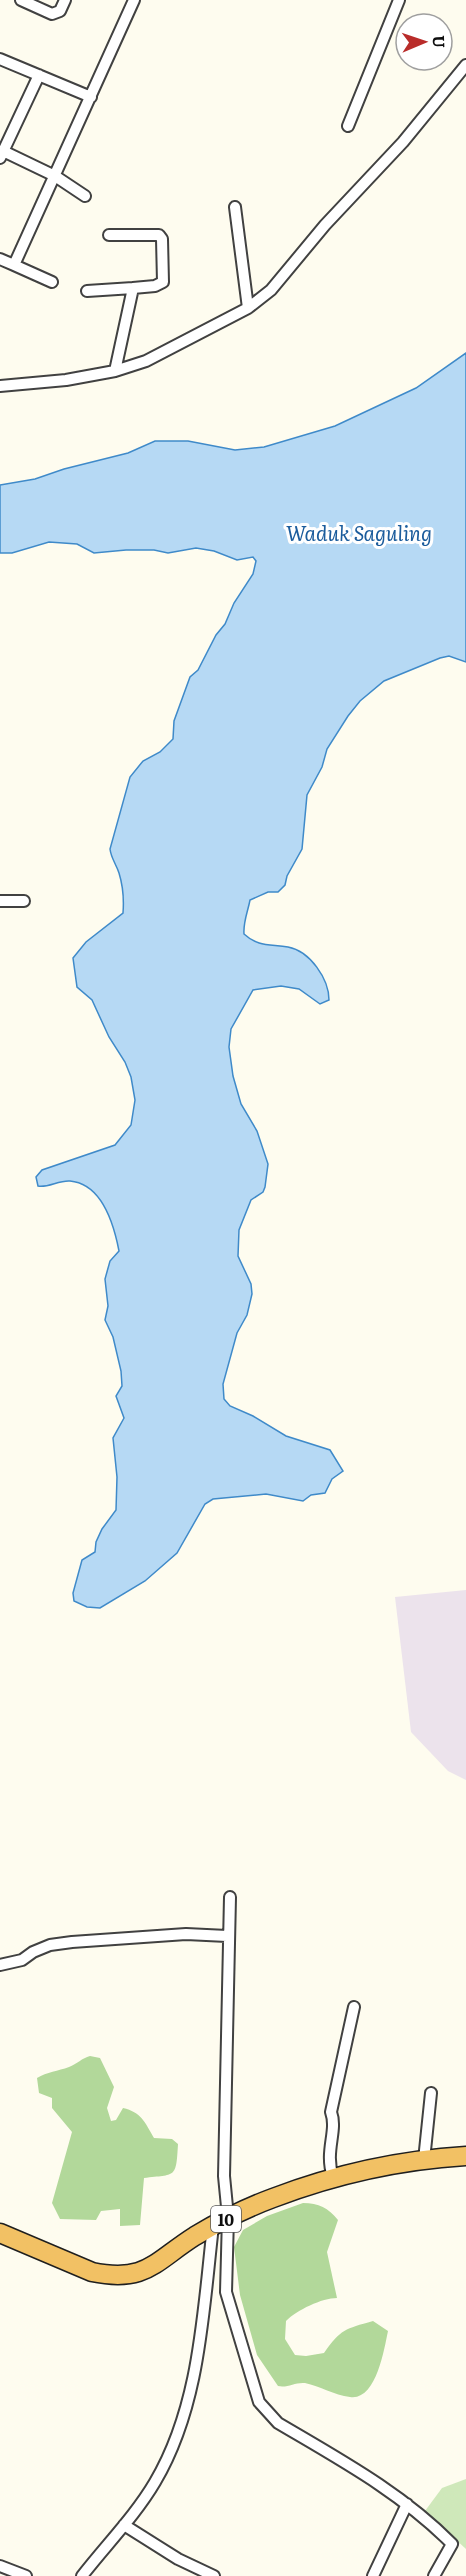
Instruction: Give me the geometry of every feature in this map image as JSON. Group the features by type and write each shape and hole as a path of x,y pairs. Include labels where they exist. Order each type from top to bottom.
{"highway":[{"name":"10","path":"0,2233 92,2272 118,2275 147,2270 221,2222 273,2198 333,2177 424,2160 466,2156"}],"street":[{"path":"21,0 55,14 62,9 65,0"},
{"path":"14,265 134,0"},
{"path":"348,126 399,0"},
{"path":"0,59 91,97"},
{"path":"0,386 66,380 115,371 146,361 248,308 271,290 325,225 403,142 466,65"},
{"path":"39,75 2,155 56,176 85,196"},
{"path":"235,207 248,308"},
{"path":"87,291 155,286 163,282 161,237 109,235"},
{"path":"0,259 52,282"},
{"path":"115,371 134,288"},
{"path":"0,900 24,901"},
{"path":"82,2576 154,2484 166,2461 190,2393 221,2222 224,2176 227,1936 230,1897"},
{"path":"0,1965 22,1960 33,1952 50,1945 72,1942 186,1934 227,1936"},
{"path":"333,2177 329,2164 333,2129 331,2112 354,2007"},
{"path":"424,2160 432,2092"},
{"path":"221,2222 226,2292 263,2408 278,2423 407,2504 433,2524 452,2544 434,2576"},
{"path":"373,2576 407,2504"},
{"path":"124,2525 178,2559 214,2576"},
{"path":"0,2566 26,2576"}],"shaded area":[{"path":"466,1590 466,1780 448,1771 411,1732 395,1597"}],"green space":[{"path":"90,2056 100,2058 114,2087 107,2108 111,2121 116,2120 123,2108 129,2110 142,2118 154,2138 172,2139 178,2144 175,2169 172,2173 144,2178 140,2225 120,2226 120,2209 101,2211 96,2220 60,2219 52,2203 72,2132 52,2108 52,2098 39,2093 37,2078 69,2067"},
{"path":"303,2203 323,2207 338,2220 327,2252 337,2298 317,2302 291,2317 286,2321 285,2339 295,2355 306,2356 324,2353 340,2334 356,2326 373,2321 388,2331 377,2373 366,2391 359,2396 344,2396 305,2383 278,2386 257,2355 240,2295 234,2247 243,2230 267,2216"},
{"path":"466,2479 466,2549 425,2511 442,2488"}],"water":[{"name":"Waduk Saguling","path":"466,353 466,662 449,656 440,658 384,681 360,701 327,749 322,767 307,795 302,849 287,876 285,885 278,892 268,892 250,900 244,934 254,941 288,947 304,954 322,975 329,1000 320,1004 299,989 281,986 253,990 231,1029 229,1047 233,1076 241,1104 257,1131 268,1164 263,1192 251,1200 239,1230 238,1256 251,1284 252,1294 247,1315 237,1333 223,1384 224,1399 230,1406 253,1416 286,1436 330,1450 343,1471 332,1479 325,1493 311,1495 303,1501 266,1494 213,1499 205,1504 177,1553 145,1581 100,1608 87,1607 74,1601 73,1593 82,1560 95,1552 96,1542 102,1529 116,1510 117,1477 113,1438 124,1418 116,1396 122,1386 121,1371 113,1337 105,1320 108,1306 105,1279 110,1261 119,1251 105,1207 91,1190 70,1181 38,1186 36,1177 42,1170 115,1145 131,1125 135,1100 131,1077 92,1000 77,987 73,958 86,942 123,913 119,873 110,849 130,777 143,761 160,752 173,739 174,721 190,677 198,670 216,635 225,624 234,603 253,574 256,561 253,557 237,560 214,551 196,548 168,553 154,550 126,550 94,553 77,544 49,542 12,553 0,553 0,485 35,479 64,469 128,453 155,441 188,441 235,450 264,447 335,426 416,388"}]}
